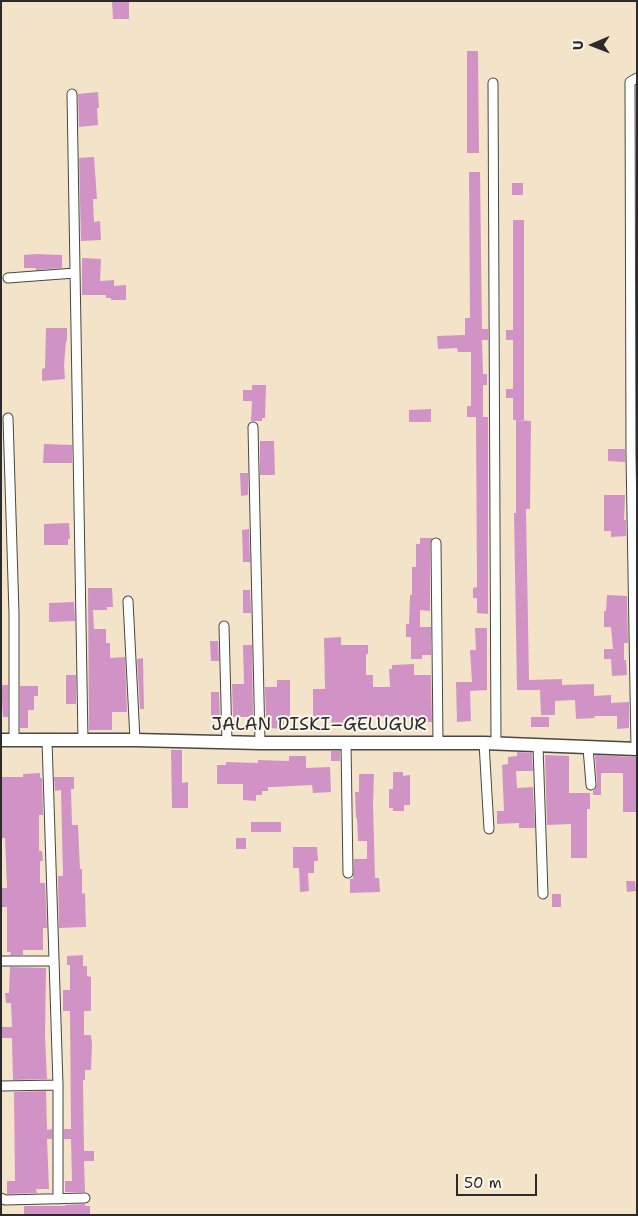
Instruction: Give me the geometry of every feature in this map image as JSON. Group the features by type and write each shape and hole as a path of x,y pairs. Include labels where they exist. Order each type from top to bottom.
{"main road":[{"name":"JALAN DISKI–GELUGUR","path":"8,740 135,740 260,744 438,743 637,749"}],"street":[{"path":"637,78 630,82 637,749"},
{"path":"489,829 493,83"},
{"path":"72,94 83,740"},
{"path":"8,278 75,273"},
{"path":"8,418 14,614 8,740"},
{"path":"253,426 260,744"},
{"path":"436,543 438,743"},
{"path":"128,601 135,740"},
{"path":"224,626 227,742"},
{"path":"47,740 58,1085 58,1198"},
{"path":"346,743 348,873"},
{"path":"538,746 543,894"},
{"path":"588,748 590,785"},
{"path":"1,961 54,961"},
{"path":"1,1086 58,1085"},
{"path":"1,1198 5,1200 85,1198"}],"building":[{"path":"112,1 129,1 129,19 113,19"},
{"path":"467,51 478,51 479,153 467,153"},
{"path":"98,92 98,125 79,127 78,94"},
{"path":"94,157 97,199 93,199 94,222 100,221 101,240 81,241 79,158"},
{"path":"469,172 480,172 482,329 488,329 488,340 482,340 483,374 487,374 487,385 483,385 483,417 467,417 467,406 471,406 471,352 458,352 457,348 438,349 437,336 465,335 465,318 470,318"},
{"path":"512,183 523,183 523,195 512,195"},
{"path":"513,220 524,220 524,420 513,420 513,398 506,398 506,389 513,389 513,340 506,340 506,330 513,330"},
{"path":"24,255 62,255 62,268 36,270 36,268 24,268"},
{"path":"82,258 101,259 100,281 114,280 114,286 126,285 126,300 111,300 111,298 106,298 106,295 82,295"},
{"path":"46,328 67,328 64,365 65,379 42,381 42,369 45,368"},
{"path":"252,385 266,385 265,418 262,418 262,421 251,421 252,401 243,401 243,390 252,390"},
{"path":"431,409 431,422 409,422 409,410"},
{"path":"476,417 488,417 488,614 477,613 477,598 473,598 473,588 477,587"},
{"path":"516,420 531,421 530,509 526,509 529,680 562,679 562,685 594,684 594,696 611,695 611,703 629,702 629,728 617,729 617,716 594,716 595,718 576,719 575,700 555,701 555,715 541,715 540,690 517,690 514,513 516,513"},
{"path":"260,441 274,441 275,475 260,475"},
{"path":"44,444 72,445 72,463 43,463"},
{"path":"608,449 625,449 625,462 608,461"},
{"path":"240,473 248,473 248,495 241,496"},
{"path":"604,495 625,495 624,520 626,520 626,536 611,537 611,531 604,531"},
{"path":"69,523 70,539 68,539 68,545 44,545 44,524"},
{"path":"249,529 250,562 243,562 242,530"},
{"path":"420,538 433,538 430,543 430,611 420,610 420,627 431,627 431,655 422,655 422,659 411,659 411,637 406,637 406,624 409,624 412,567 416,567 416,544 420,544"},
{"path":"88,588 112,588 113,607 107,607 107,610 93,610 94,629 106,629 106,643 110,643 110,658 125,657 127,712 112,712 112,730 89,730"},
{"path":"243,590 250,590 251,613 243,613"},
{"path":"607,595 627,596 628,643 624,643 624,660 626,660 627,675 612,676 611,659 604,659 604,649 613,649 611,627 604,627"},
{"path":"74,602 75,621 49,622 49,603"},
{"path":"475,628 487,628 487,690 470,691 471,721 457,722 456,682 472,682 470,650 476,650"},
{"path":"341,637 341,645 368,645 366,675 373,675 373,687 390,687 389,669 392,669 392,665 414,664 414,675 431,675 432,722 423,722 423,717 359,716 359,720 347,720 347,726 332,726 331,717 313,716 313,689 325,689 324,638"},
{"path":"210,641 218,641 219,661 211,661"},
{"path":"243,645 252,645 253,717 233,717 232,684 244,684"},
{"path":"143,658 144,709 140,709 137,659"},
{"path":"66,675 76,675 76,704 66,704"},
{"path":"277,680 290,680 290,720 284,720 283,729 269,728 269,717 266,717 265,687 277,687"},
{"path":"1,685 8,685 8,717 3,717"},
{"path":"20,686 38,686 38,696 34,696 34,710 28,710 28,728 20,728"},
{"path":"211,692 219,692 220,720 216,720 216,716 211,716"},
{"path":"531,717 549,717 549,727 531,727"},
{"path":"171,750 182,750 182,783 188,782 188,808 172,808"},
{"path":"331,751 340,751 340,761 331,761"},
{"path":"517,752 532,753 533,771 516,771 517,788 533,787 535,828 519,828 519,823 497,824 497,811 504,811 502,765 508,764 508,757 517,756"},
{"path":"545,755 569,756 569,793 590,793 590,809 587,809 587,858 571,858 571,824 547,825"},
{"path":"595,755 637,757 637,812 623,812 623,773 601,773 601,795 593,795 597,784"},
{"path":"289,756 306,756 306,768 330,767 331,792 313,793 312,785 268,787 268,791 262,791 262,795 256,795 256,801 243,800 243,784 217,784 217,765 226,765 226,762 258,763 258,760 289,761"},
{"path":"393,772 403,772 403,776 410,775 410,805 404,805 404,811 393,811 393,808 389,808 389,789 393,789"},
{"path":"40,773 40,778 42,778 43,815 39,815 39,851 42,851 43,861 40,861 40,883 45,883 47,928 43,928 43,950 23,950 23,955 10,955 11,952 7,952 7,907 1,907 1,888 7,888 5,838 1,838 1,777 23,777 23,774"},
{"path":"359,774 374,774 375,878 379,878 380,892 350,893 350,879 353,879 354,859 367,859 367,841 358,841 355,792 359,792"},
{"path":"54,777 74,777 74,789 71,789 72,825 78,825 82,894 85,893 86,927 59,928 58,876 63,876 61,790 55,791"},
{"path":"251,822 281,822 281,832 251,832"},
{"path":"236,838 246,838 246,849 236,849"},
{"path":"293,847 317,847 318,861 314,861 314,873 308,873 309,891 300,892 299,868 293,868"},
{"path":"626,881 635,881 636,891 627,892"},
{"path":"552,894 561,894 561,907 552,907"},
{"path":"83,955 83,966 87,966 87,976 91,977 91,1011 84,1011 84,1035 91,1035 92,1044 91,1070 85,1070 85,1080 83,1080 84,1151 94,1151 94,1161 84,1161 85,1192 65,1192 65,1181 72,1181 71,1139 64,1139 64,1129 71,1129 70,1011 63,1011 63,990 70,990 70,965 67,965 67,956"},
{"path":"10,967 46,968 45,1036 47,1079 13,1080 12,1038 1,1038 1,1027 12,1027 11,1003 6,1003 5,993 9,993"},
{"path":"46,1091 47,1130 52,1129 52,1139 47,1139 49,1189 36,1189 37,1193 7,1194 7,1181 15,1181 14,1092"},
{"path":"85,1204 85,1206 90,1206 90,1215 24,1215 24,1206"}]}
